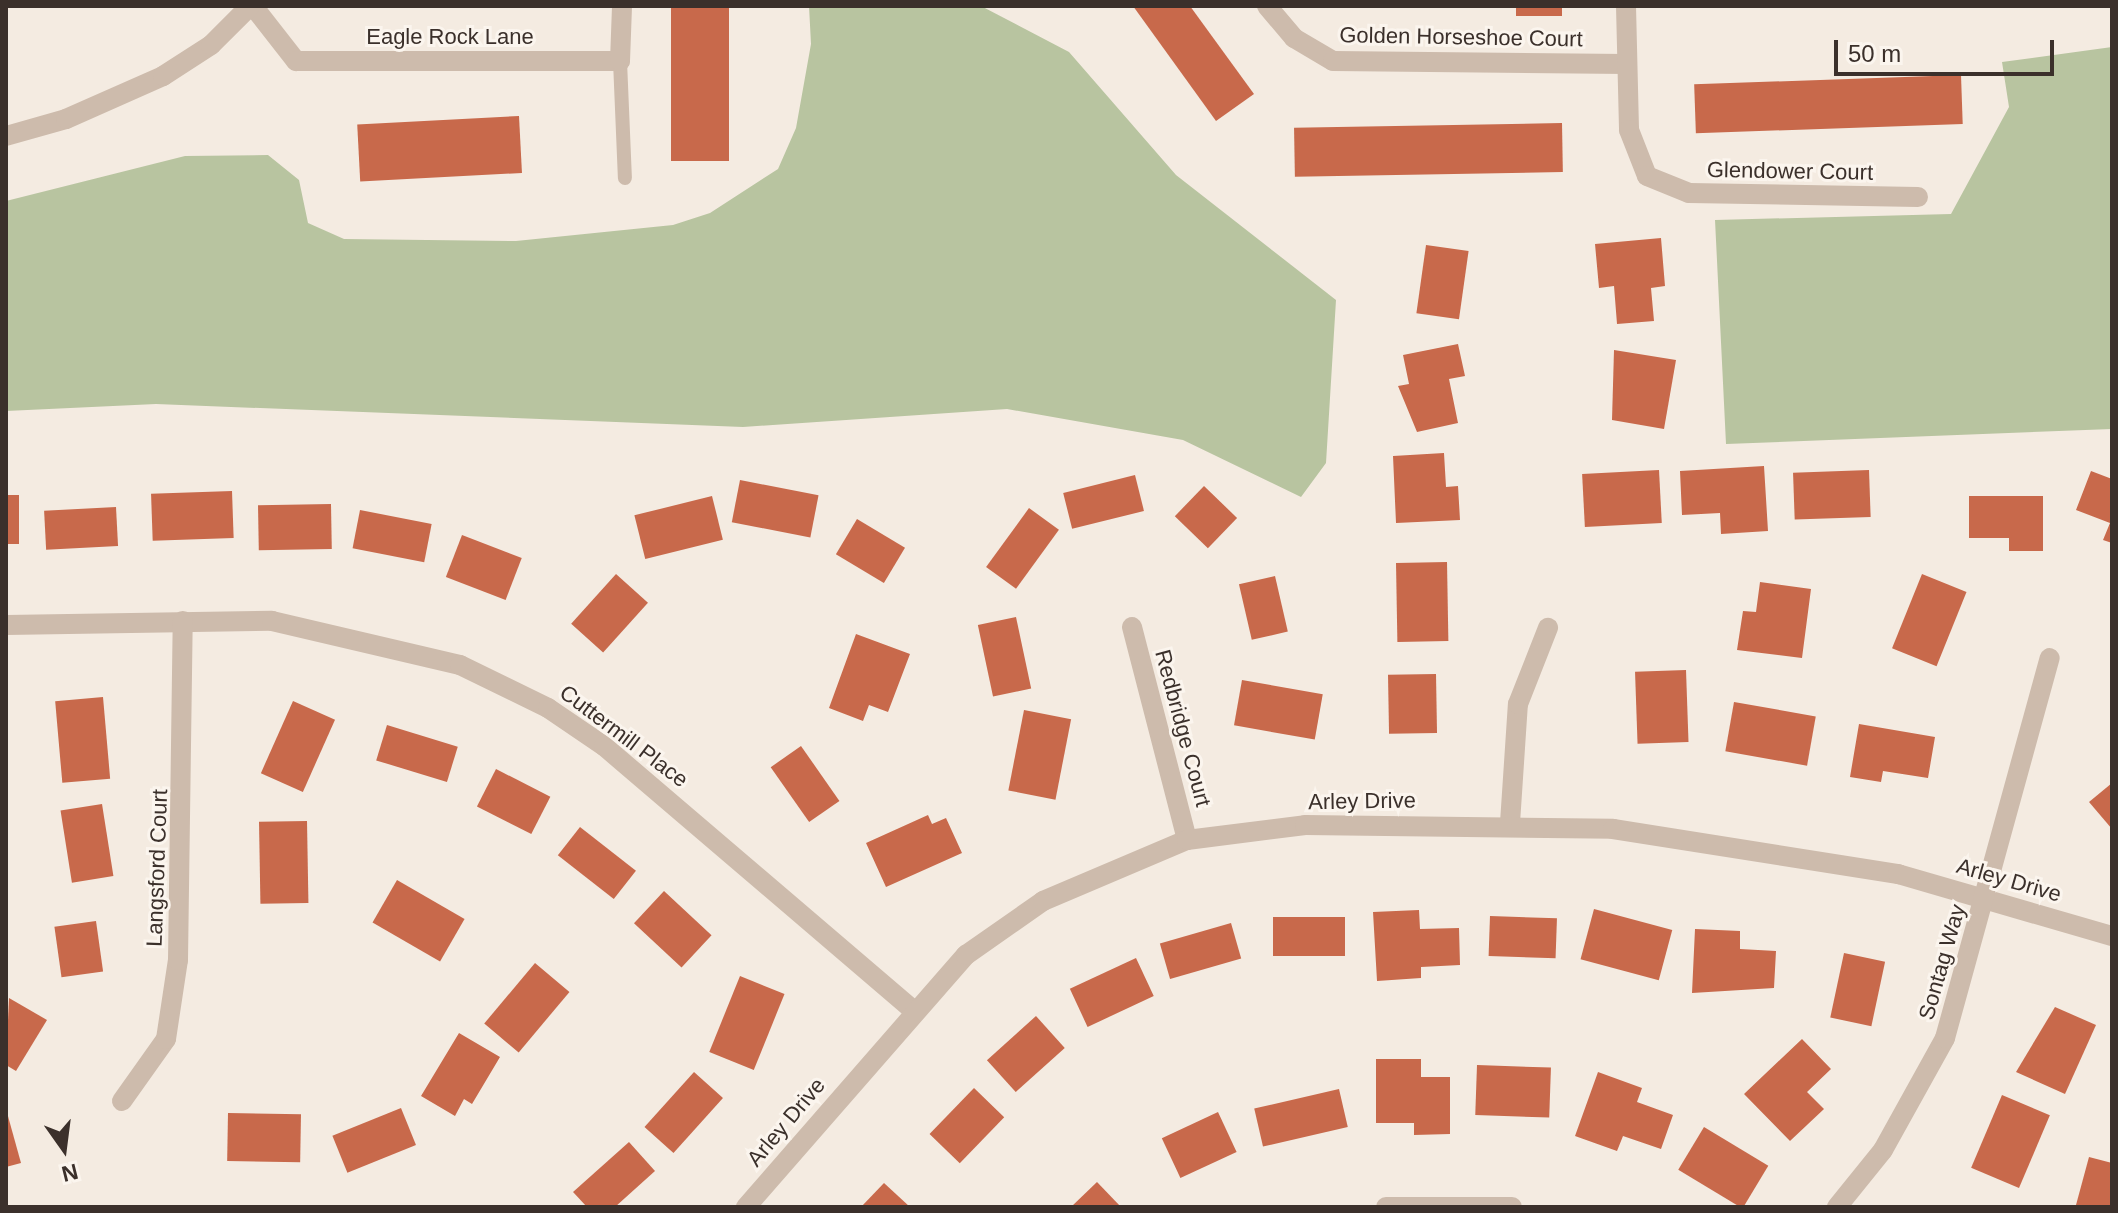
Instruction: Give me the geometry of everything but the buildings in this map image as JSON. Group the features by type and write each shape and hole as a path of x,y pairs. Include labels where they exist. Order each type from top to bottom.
{"street":[{"name":"Eagle Rock Lane","path":"251,6 296,61 620,61"},
{"path":"6,136 66,119 163,76 211,45 251,6"},
{"path":"620,61 622,6"},
{"name":"Golden Horseshoe Court","path":"1267,6 1294,38 1333,61 1626,64"},
{"name":"Glendower Court","path":"1626,6 1629,130 1647,176 1689,193 1918,197"},
{"name":"Cuttermill Place","path":"6,625 183,621 339,631 503,683 604,746 912,1009"},
{"name":"Langsford Court","path":"122,1101 166,1039 178,960 183,621"},
{"name":"Redbridge Court","path":"1132,627 1187,840"},
{"path":"1510,823 1518,704 1548,628"},
{"name":"Sontag Way","path":"1837,1207 1930,1072 1985,897 2050,658"},
{"name":"Arley Drive","path":"746,1207 912,1009 966,955 1043,901 1187,840 1305,825 1510,823 1760,847 1985,897 2112,936"},
{"path":"1386,1207 1512,1207"}],"lane":[{"path":"620,61 625,178"}],"green space":[{"path":"809,6 981,6 1069,52 1176,175 1336,300 1326,463 1301,497 1183,440 1007,409 743,427 156,404 6,411 6,201 185,156 268,155 299,180 308,223 344,239 516,241 673,225 710,213 778,169 796,128 811,44"},
{"path":"2112,47 2112,429 1726,444 1715,220 1951,214 2009,107 2002,62"}]}
